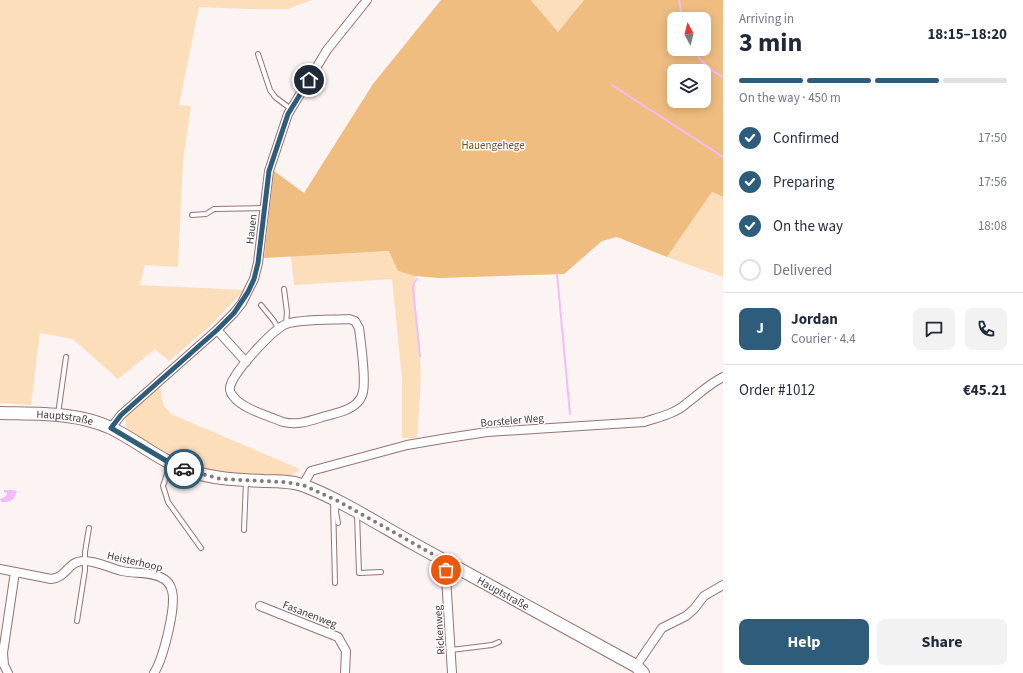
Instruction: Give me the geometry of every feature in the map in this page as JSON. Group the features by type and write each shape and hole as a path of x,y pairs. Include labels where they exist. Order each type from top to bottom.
{"main road":[{"name":"Hauptstraße","path":"0,413 58,415 97,422 111,428 170,463 189,471 221,479 284,482 303,485 357,512 640,670"}],"street":[{"name":"Hauen","path":"111,428 121,415 217,330 242,303 254,279 258,263 269,171 288,114 327,50 367,0"},
{"path":"349,319 356,321 359,328 363,392 361,398 356,404 347,409 291,424 242,404 232,396 230,385 246,362 278,328 286,324 293,322 349,319"},
{"path":"217,330 246,362"},
{"name":"Borsteler Weg","path":"303,485 311,471 407,445 487,432 644,422 668,415 686,404 699,392 723,377"},
{"path":"0,569 51,579 62,575 71,564 85,561"},
{"name":"Heisterhoop","path":"85,561 107,565 121,571 137,574 146,573 162,577 172,588 173,598 166,646 156,672"},
{"name":"Rickenweg","path":"445,561 452,673"},
{"path":"8,673 4,665 3,653 15,572"},
{"path":"640,670 662,628 686,616 694,609 704,596 723,586"},
{"name":"Fasanenweg","path":"260,606 338,637 346,651 345,673"}],"lane":[{"path":"258,54 270,90 275,97 291,109"},
{"path":"192,215 206,214 214,209 265,208"},
{"path":"284,289 287,312 286,324"},
{"path":"261,305 278,328"},
{"path":"58,415 66,357"},
{"path":"170,463 163,486 168,502 201,548"},
{"path":"244,530 246,480"},
{"path":"335,500 338,523"},
{"path":"335,500 335,582"},
{"path":"357,512 359,573 381,572"},
{"path":"76,622 85,570 89,528"},
{"path":"451,650 492,645 499,642"}],"shaded area":[{"path":"0,0 312,0 288,9 199,7 179,105 191,106 183,161 178,267 145,265 140,285 244,290 210,326 169,361 155,349 118,379 73,339 40,333 31,405 0,403"},
{"path":"531,0 584,0 558,32"},
{"path":"712,192 723,197 723,277 667,257"},
{"path":"390,251 398,271 415,276 421,376 417,438 402,438 402,379 392,279 294,285 291,256"},
{"path":"160,386 163,405 171,414 300,469 291,476 218,472 178,459 127,430 125,417"},
{"path":"4,490 17,491 15,497 7,502 1,502 0,499 6,496 7,493 4,492"}],"green space":[{"name":"Hauengehege","path":"441,0 531,0 558,32 584,0 723,0 723,197 712,192 667,257 617,237 602,241 564,274 440,278 415,276 398,271 389,251 264,258 274,171 304,193 373,84"}],"waterway":[{"path":"679,0 681,12"},
{"path":"698,56 706,65 723,77"},
{"path":"612,85 723,157"},
{"path":"557,274 570,414"},
{"path":"417,279 413,288 420,356"}],"way so far":[{"path":"184,469 221,479 284,482 303,485 338,501 445,561 446,570"}],"route":[{"path":"184,469 170,463 111,428 121,415 217,330 242,303 254,279 258,263 269,171 288,114 309,80"}]}
